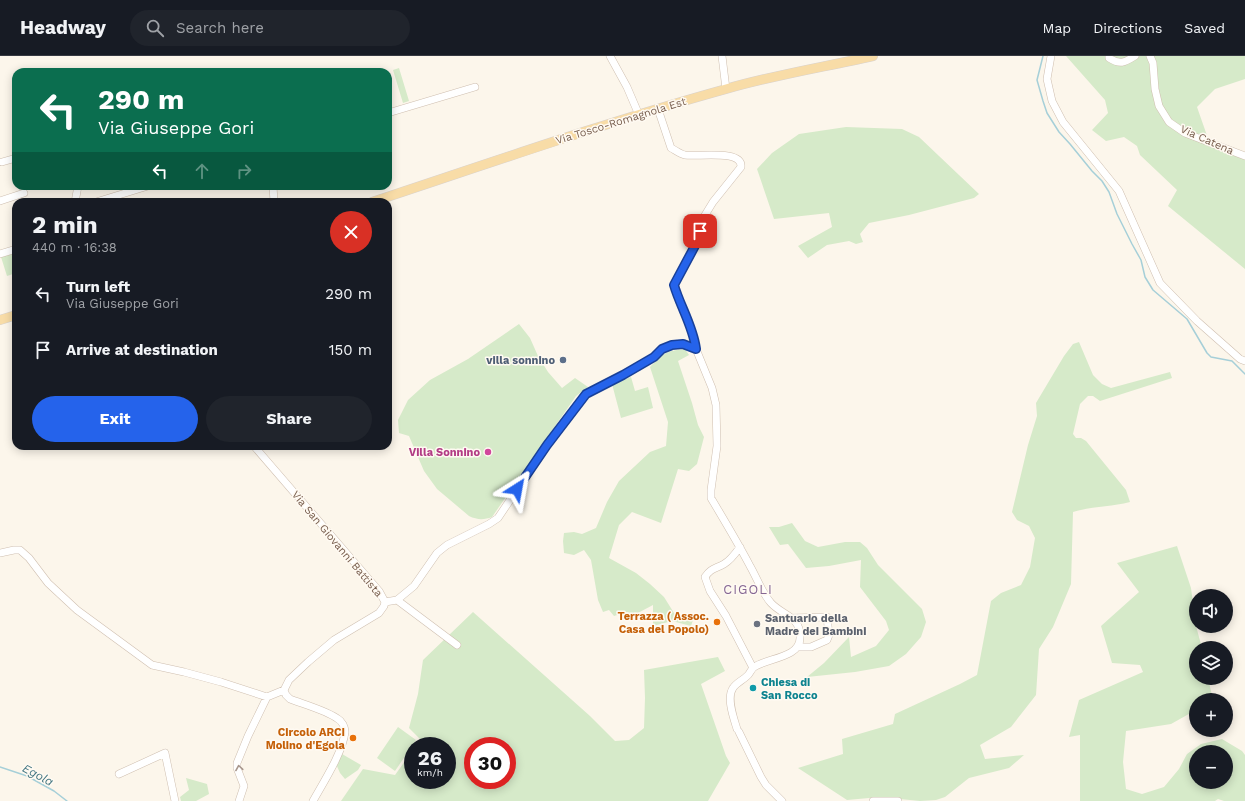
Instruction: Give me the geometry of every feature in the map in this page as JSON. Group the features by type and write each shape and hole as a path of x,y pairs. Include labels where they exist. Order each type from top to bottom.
{"main road":[{"name":"Via Tosco-Romagnola Est","path":"384,198 639,115 726,89 764,79 873,56"},
{"path":"0,320 12,316"}],"street":[{"path":"610,56 627,87 639,115"},
{"path":"722,56 726,89"},
{"path":"1051,56 1047,79 1052,101 1062,122 1119,191 1160,283 1197,321 1240,359 1245,361"},
{"path":"1109,56 1109,58 1116,63 1125,62 1135,56"},
{"name":"Via Catena","path":"1150,56 1153,63 1155,88 1159,106 1169,122 1185,133 1245,156"},
{"path":"392,112 475,87"},
{"path":"658,109 671,148 684,155 733,156 739,160 741,164 741,167 713,202 702,220 697,242 674,285 691,329 696,349 712,388 716,405 717,446 711,498 771,603 792,618 798,625 799,629 800,639 798,647 792,652 753,668 747,676 733,687 731,692 731,708 742,741 760,778 782,801"},
{"path":"2,162 12,159"},
{"path":"109,198 135,190"},
{"path":"0,201 24,193"},
{"path":"0,254 12,250"},
{"path":"385,602 397,600 414,586 437,553 447,545 498,518 547,445 586,394 654,357 662,349 672,345 683,344 696,349"},
{"name":"Via San Giovanni Battista","path":"257,450 379,591 385,602 379,613 334,640 308,662 289,680 284,690"},
{"path":"740,547 734,556 723,564 709,571 705,577 753,668"},
{"path":"0,553 14,550 20,550 25,553 48,583 77,610 152,665 221,682 267,698"},
{"path":"397,600 457,645"},
{"path":"792,618 827,617 827,640 807,648 798,647"},
{"path":"239,801 244,786 237,768 237,763 248,736 267,698 284,690 290,699 338,718 344,727 345,731 340,748 313,801"},
{"path":"119,774 165,753 175,801"},
{"path":"873,801 898,801"}],"green space":[{"path":"1066,56 1245,56 1245,79 1215,89 1197,107 1211,147 1245,158 1245,269 1168,206 1177,190 1140,155 1137,146 1124,137 1106,141 1092,130 1108,113 1105,100"},
{"path":"399,68 409,101 403,103 393,70"},
{"path":"846,127 902,129 919,137 979,194 974,198 909,215 869,223 860,234 863,242 856,244 849,241 827,245 808,258 798,246 832,227 829,213 774,219 757,169 772,153 799,134"},
{"path":"12,254 12,274 7,276 1,257"},
{"path":"519,324 530,338 538,356 548,372 562,388 575,378 588,387 576,396 492,517 478,519 469,516 437,489 424,471 409,436 399,433 398,420 408,400 430,380 468,359"},
{"path":"1079,342 1093,375 1102,384 1111,388 1170,372 1172,378 1100,401 1093,396 1088,396 1080,404 1073,434 1076,438 1081,438 1086,441 1126,490 1130,502 1073,512 1071,584 1053,627 1039,649 1036,695 1011,727 980,745 985,759 1024,755 1009,768 969,778 945,797 936,800 920,801 880,797 847,800 798,768 843,754 842,739 893,724 895,714 977,675 991,601 1001,593 1021,585 1030,567 1035,538 1029,526 1017,520 1012,512 1028,445 1037,416 1036,403 1064,356 1073,344"},
{"path":"685,349 689,355 678,361 698,425 704,437 697,464 689,471 678,469 661,523 632,512 619,525 609,558 636,573 650,584 664,597 674,613 683,618 693,620 691,626 672,621 653,626 653,605 636,614 627,612 614,616 609,610 603,612 598,600 591,560 584,550 574,555 564,553 563,541 564,533 574,532 582,534 596,528 607,502 619,481 650,452 666,446 668,422 650,367 665,354"},
{"path":"631,377 635,391 648,387 653,408 621,418 612,384"},
{"path":"792,523 805,541 818,547 845,542 860,542 867,548 878,565 922,609 926,622 921,637 906,654 889,666 855,672 807,677 824,663 849,637 851,657 876,646 889,630 886,621 860,587 861,560 829,566 806,568 788,544 780,545 769,527 779,527"},
{"path":"1177,546 1191,588 1189,589 1189,633 1198,633 1200,641 1189,641 1189,685 1210,685 1211,693 1189,693 1189,714 1171,724 1126,731 1123,762 1126,789 1142,794 1164,787 1179,769 1189,753 1189,789 1233,789 1233,746 1242,751 1245,755 1245,801 1224,801 1218,799 1215,801 1080,801 1080,735 1069,737 1079,700 1143,672 1140,665 1112,663 1101,626 1139,592 1117,563"},
{"path":"473,612 590,716 615,741 629,740 644,728 644,670 718,657 725,671 701,684 726,756 730,763 708,801 341,801 363,769 395,775 404,762 404,789 456,789 456,737 418,737 409,728 418,694 423,660"},
{"path":"398,727 412,737 404,737 404,758 395,771 377,758"},
{"path":"1222,739 1232,745 1200,745 1201,744"},
{"path":"342,754 361,765 358,770 345,779 340,773 336,764"},
{"path":"186,778 207,784 209,794 196,801 181,801 180,797 189,790"}],"waterway":[{"path":"1043,56 1037,80 1047,113 1059,132 1102,181 1109,192 1117,214 1141,260 1145,277 1153,290 1187,319 1207,353 1211,357 1232,361 1245,374"},
{"name":"Egola","path":"0,767 27,776 54,791 67,801"}],"place":[{"name":"villa sonnino","path":"563,360"},
{"name":"Villa Sonnino","path":"488,452"},
{"name":"Terrazza ( Assoc. Casa del Popolo)","path":"717,622"},
{"name":"Santuario della Madre dei Bambini","path":"757,624"},
{"name":"Chiesa di San Rocco","path":"753,688"},
{"name":"Circolo ARCI Molino d'Egola","path":"353,738"}],"district":[{"name":"CIGOLI","path":"748,589"}],"route":[{"path":"517,489 547,445 586,394 654,357 662,349 672,345 683,344 696,349 691,329 674,285 697,242 700,231"}]}
